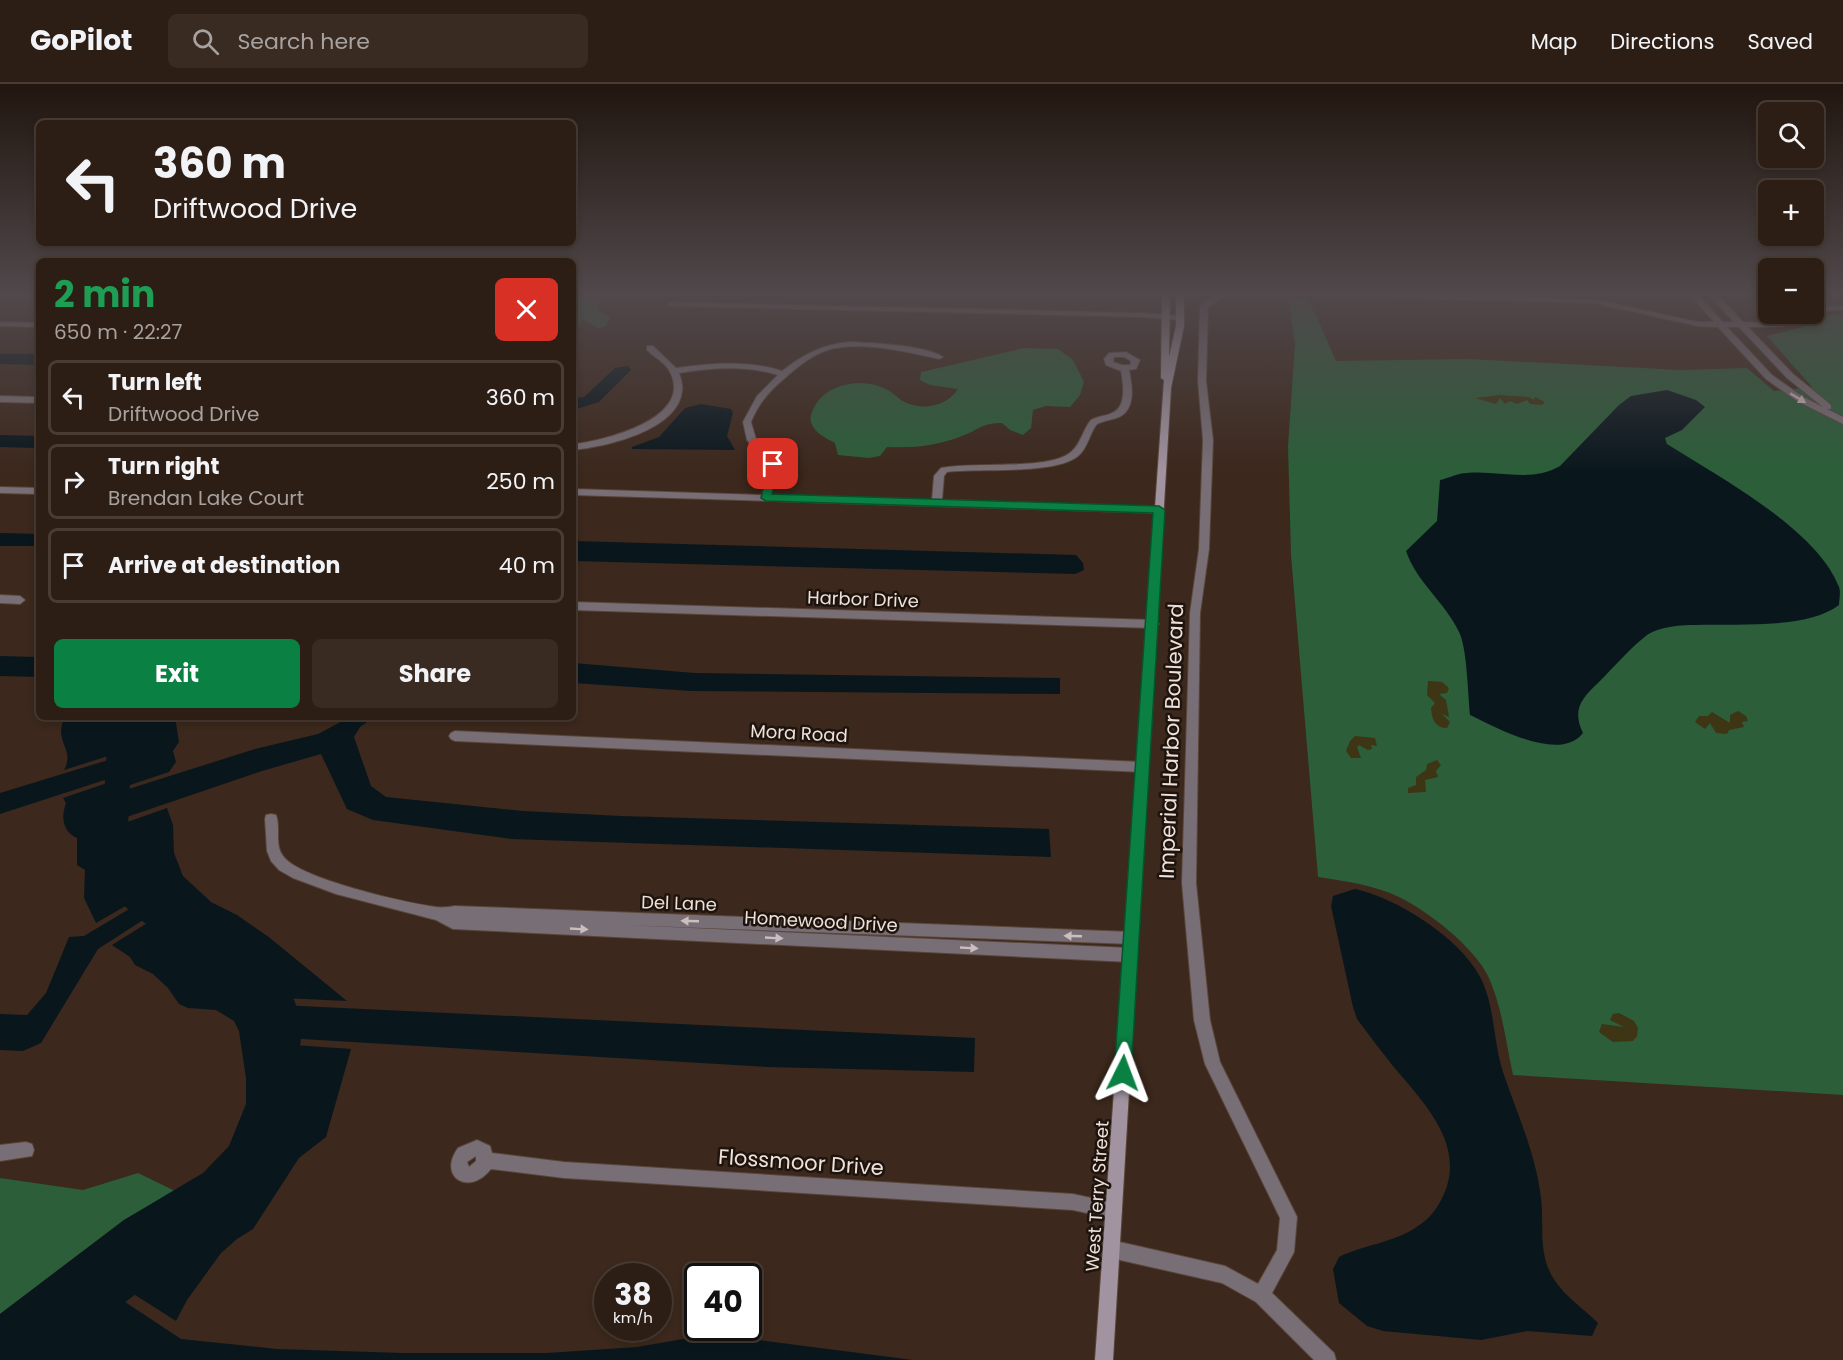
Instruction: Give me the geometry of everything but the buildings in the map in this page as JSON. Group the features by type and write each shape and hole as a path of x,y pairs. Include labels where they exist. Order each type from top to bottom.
{"street":[{"path":"576,447 597,445 621,438 658,418 670,407 676,395 678,383 675,371 655,353"},
{"path":"766,498 773,464 752,440 747,422 763,394 784,374 816,353"},
{"path":"920,353 939,357"},
{"name":"West Terry Street","path":"1165,353 1164,374 1167,388"},
{"name":"West Terry Street","path":"1104,1360 1167,388 1174,353"},
{"name":"Imperial Harbor Boulevard","path":"1203,353 1202,381 1208,432 1204,538 1195,613 1189,883 1199,1000 1207,1046 1213,1064 1289,1217 1285,1252 1262,1296"},
{"path":"1746,353 1782,387 1843,420"},
{"path":"1768,353 1790,376 1843,420"},
{"path":"675,371 696,367 753,368 784,374"},
{"path":"937,503 939,476 944,470 1052,462 1071,457 1078,452 1092,423 1099,419 1119,415 1124,410 1127,393 1125,369"},
{"path":"0,399 36,400"},
{"path":"0,490 36,491"},
{"path":"576,492 1159,510"},
{"path":"0,599 20,600"},
{"name":"Harbor Drive","path":"576,606 1152,628"},
{"name":"Harbor Drive","path":"576,612 1152,628"},
{"name":"Mora Road","path":"454,736 1142,767"},
{"name":"Del Lane","path":"271,819 270,841 282,866 320,883 439,914 455,912 1132,938"},
{"name":"Homewood Drive","path":"439,914 453,923 1131,955"},
{"path":"0,1153 26,1150"},
{"name":"Flossmoor Drive","path":"485,1160 564,1170 1073,1202 1114,1210"},
{"path":"1111,1249 1217,1273 1262,1296 1327,1360"}],"green space":[{"path":"1004,353 1063,353 1073,360 1084,382 1080,395 1070,407 1046,406 1033,410 1031,428 1023,435 1010,430 1002,423 995,423 934,444 916,447 887,447 880,456 869,458 838,455 835,443 818,432 811,422 818,401 841,386 859,383 878,386 889,390 902,401 919,406 941,403 958,389 930,385 920,380 921,372"},
{"path":"1294,353 1332,353 1336,361 1469,359 1681,370 1747,368 1774,391 1812,387 1782,353 1843,353 1843,1095 1513,1075 1493,988 1488,976 1472,953 1423,911 1399,897 1370,886 1318,877 1291,555 1288,446"},
{"path":"138,1173 175,1191 124,1220 0,1314 0,1178 83,1190"}],"sand":[{"path":"1499,395 1529,397 1534,400 1535,397 1545,402 1542,405 1530,404 1527,400 1517,404 1510,401 1505,404 1500,398 1496,404 1475,398"},
{"path":"1428,681 1442,682 1449,688 1447,693 1439,694 1446,700 1449,717 1442,714 1450,722 1447,728 1437,725 1433,719 1431,708 1435,703 1427,695"},
{"path":"1738,711 1746,716 1748,721 1742,722 1744,727 1729,730 1727,734 1716,733 1710,723 1705,729 1695,722 1699,716 1708,716 1712,712 1730,723 1730,715"},
{"path":"1355,736 1375,738 1377,746 1371,745 1372,749 1368,750 1359,745 1357,747 1361,758 1351,758 1346,751"},
{"path":"1437,760 1441,765 1436,771 1438,777 1425,780 1426,792 1408,793 1408,788 1416,785 1416,777 1426,770 1427,764"},
{"path":"1619,1013 1634,1021 1638,1028 1637,1036 1633,1041 1613,1042 1599,1032 1602,1024 1624,1027 1610,1020 1613,1014"}],"shaded area":[{"path":"0,354 36,354 36,365 0,364"},
{"path":"628,366 631,370 599,402 576,409 576,398 584,397 615,368"},
{"path":"1667,390 1696,400 1705,407 1682,430 1665,438 1667,444 1738,488 1789,525 1810,545 1827,566 1839,587 1839,605 1825,613 1790,622 1684,625 1652,632 1628,652 1583,700 1578,711 1578,718 1583,733 1573,741 1559,745 1528,740 1470,715 1462,639 1453,621 1417,573 1406,551 1437,521 1440,480 1464,473 1526,475 1549,471 1560,466 1619,405 1631,396"},
{"path":"701,404 731,409 733,413 727,436 735,450 632,449 632,447 659,437 685,408"},
{"path":"0,435 36,436 36,448 0,447"},
{"path":"0,533 36,534 36,546 0,546"},
{"path":"576,541 1076,555 1083,563 1084,570 1075,574 576,561"},
{"path":"0,656 36,657 36,677 0,676"},
{"path":"576,663 695,673 1060,678 1060,694 691,691 576,683"},
{"path":"63,720 175,720 179,742 173,751 176,762 169,772 112,791 109,795 108,825 116,826 167,808 173,825 174,853 183,876 211,902 237,915 270,938 347,1001 283,998 275,1000 271,1008 280,1044 351,1049 326,1137 299,1158 253,1229 221,1253 187,1300 176,1321 118,1284 112,1283 6,1360 0,1360 0,1314 124,1220 203,1173 229,1146 246,1104 246,1078 239,1031 234,1021 216,1010 188,1008 179,1004 168,988 153,974 135,965 130,957 112,945 160,915 161,908 148,897 143,896 96,923 84,898 85,870 77,865 77,838 68,832 64,823 63,813 66,803 63,798 122,778 125,755 118,753 64,770 67,755 61,732"},
{"path":"344,720 370,720 360,727 354,737 371,786 386,797 523,811 621,816 1049,829 1051,857 511,839 373,820 347,809 321,754 262,771 115,821 116,793 255,749 318,734"},
{"path":"118,757 117,776 0,814 0,793"},
{"path":"1355,889 1389,901 1425,921 1457,947 1479,975 1491,1010 1503,1072 1539,1182 1546,1261 1558,1286 1598,1323 1592,1336 1527,1331 1481,1340 1383,1331 1367,1326 1339,1303 1333,1269 1339,1257 1406,1233 1429,1217 1444,1194 1449,1176 1450,1158 1438,1125 1428,1109 1357,1019 1331,906 1333,896"},
{"path":"141,902 154,913 98,949 41,1043 23,1051 0,1050 0,1014 27,1015 46,993 69,937 84,936"},
{"path":"280,1005 975,1038 974,1072 767,1067 286,1038"},
{"path":"110,1292 181,1339 277,1349 403,1353 547,1353 637,1347 684,1339 684,1341 762,1340 913,1360 19,1360"}],"waterway":[{"path":"121,720 115,828 127,890 169,925 185,931"},
{"path":"257,974 277,993 286,1038 274,1075"},
{"path":"19,1360 145,1266"}],"route":[{"path":"773,464 766,498 1159,510 1123,1073"}]}
